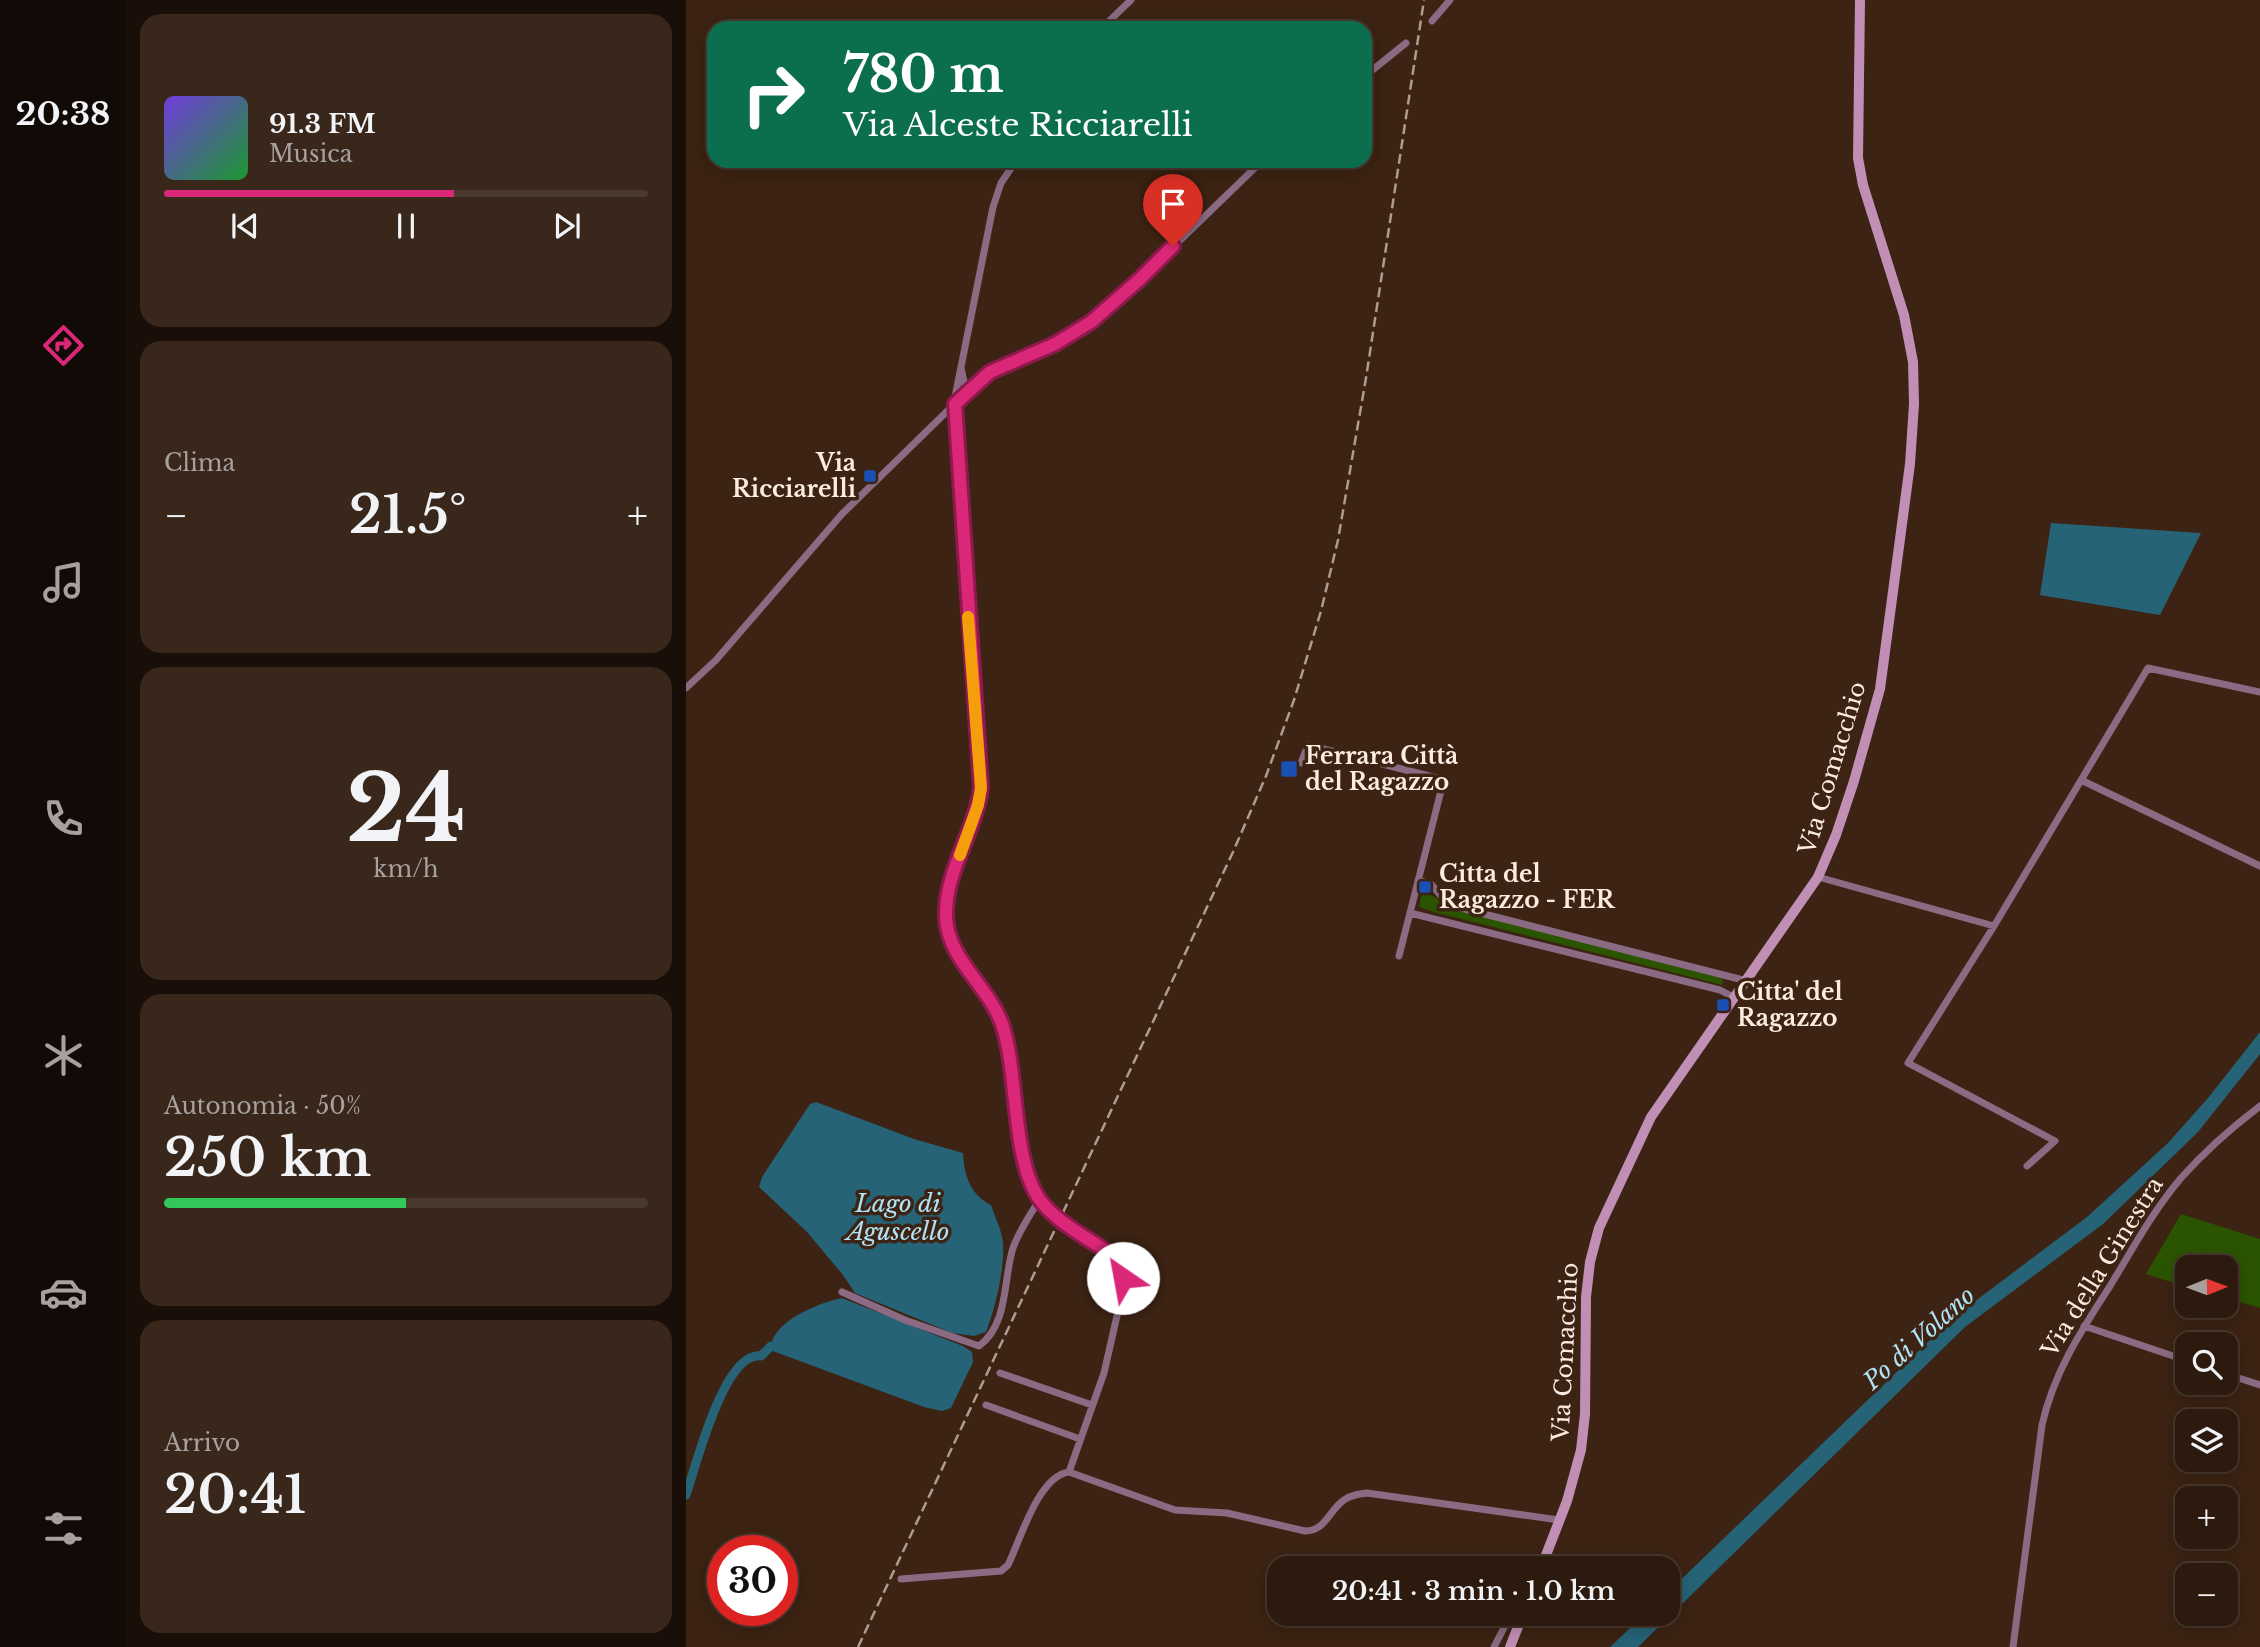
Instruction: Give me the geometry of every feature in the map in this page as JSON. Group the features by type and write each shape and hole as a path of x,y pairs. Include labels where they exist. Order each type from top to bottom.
{"main road":[{"name":"Via Comacchio","path":"1546,1556 1575,1473 1584,1431 1586,1297 1590,1262 1599,1228 1651,1117 1818,877 1836,835 1854,781 1880,689 1908,480 1914,404 1913,362 1904,315 1863,185 1858,158 1860,0"},
{"path":"1510,1647 1518,1626"}],"street":[{"path":"1109,21 1130,0"},
{"path":"1432,21 1450,0"},
{"path":"1372,70 1406,43"},
{"path":"1011,168 1001,183 993,207 953,406 981,788 975,814 949,885 946,921 956,952 992,1004 1002,1024 1009,1051 1025,1164 1040,1199 1060,1219 1112,1255 1121,1270 1123,1287 1114,1336 1069,1472"},
{"path":"686,688 728,647 842,514 964,395 995,370 1055,344 1097,317 1255,168"},
{"path":"961,366 964,395"},
{"path":"958,379 964,395"},
{"path":"2027,1167 2055,1140 1908,1063 1994,926 2148,668 2260,692"},
{"path":"1301,763 1308,745 1440,780 1443,786 1399,956"},
{"path":"2081,780 2260,866"},
{"path":"1818,877 1994,926"},
{"path":"1418,880 1431,884 1449,905 1747,981"},
{"path":"1410,913 1720,990 1735,998"},
{"name":"Via della Ginestra","path":"2013,1647 2042,1425 2052,1387 2084,1326 2152,1217 2179,1180 2213,1143 2260,1106"},
{"path":"842,1292 905,1320 979,1346 988,1339 997,1322 1003,1305 1013,1249 1040,1199"},
{"path":"2084,1326 2175,1357"},
{"path":"1000,1373 1092,1405"},
{"path":"2238,1378 2260,1385"},
{"path":"986,1405 1080,1438"},
{"path":"901,1579 988,1573 1004,1569 1034,1505 1059,1475 1069,1472 1175,1510 1227,1513 1305,1531 1320,1528 1346,1498 1367,1493 1559,1520"},
{"path":"1494,1647 1505,1626"}],"green space":[{"path":"1422,892 1435,897 1446,906 1723,978 1722,985 1434,912 1419,907"},
{"path":"2181,1214 2260,1239 2260,1308 2238,1302 2238,1255 2175,1255 2175,1283 2146,1274"}],"water":[{"path":"2051,523 2201,533 2160,615 2040,595"},
{"path":"2260,1032 2260,1054 2198,1132 2103,1224 1965,1327 1680,1606 1680,1580 1954,1317 2087,1217 2168,1143"},
{"name":"Lago di Aguscello","path":"816,1102 914,1139 963,1153 970,1184 978,1196 991,1205 1003,1243 999,1288 986,1332 974,1336 952,1333 855,1293 807,1232 759,1187 762,1177 810,1104"},
{"path":"842,1298 972,1352 973,1362 951,1408 942,1411 924,1407 770,1350 778,1330 787,1322 808,1309"},
{"path":"1632,1626 1659,1626 1638,1647 1610,1647"}],"waterway":[{"path":"686,1495 704,1437 724,1390 735,1372 748,1359 761,1356 771,1346"}],"railway":[{"path":"858,1647 1233,852 1266,776 1294,700 1321,611 1338,540 1366,378 1424,0"}],"slow traffic":[{"path":"960,855 978,805 981,788 968,617"}],"place":[{"name":"Via Ricciarelli","path":"870,476"},
{"name":"Ferrara Città del Ragazzo","path":"1289,769"},
{"name":"Citta del Ragazzo - FER","path":"1425,887"},
{"name":"Citta' del Ragazzo","path":"1723,1005"}],"route":[{"path":"1123,1278 1112,1255 1060,1219 1040,1199 1032,1186 1025,1164 1009,1051 1002,1024 992,1004 956,952 947,931 946,901 949,885 975,814 981,788 955,404 990,372 1055,344 1091,322 1173,246"}],"water label":[{"name":"Po di Volano","path":"1919,1338"}]}
